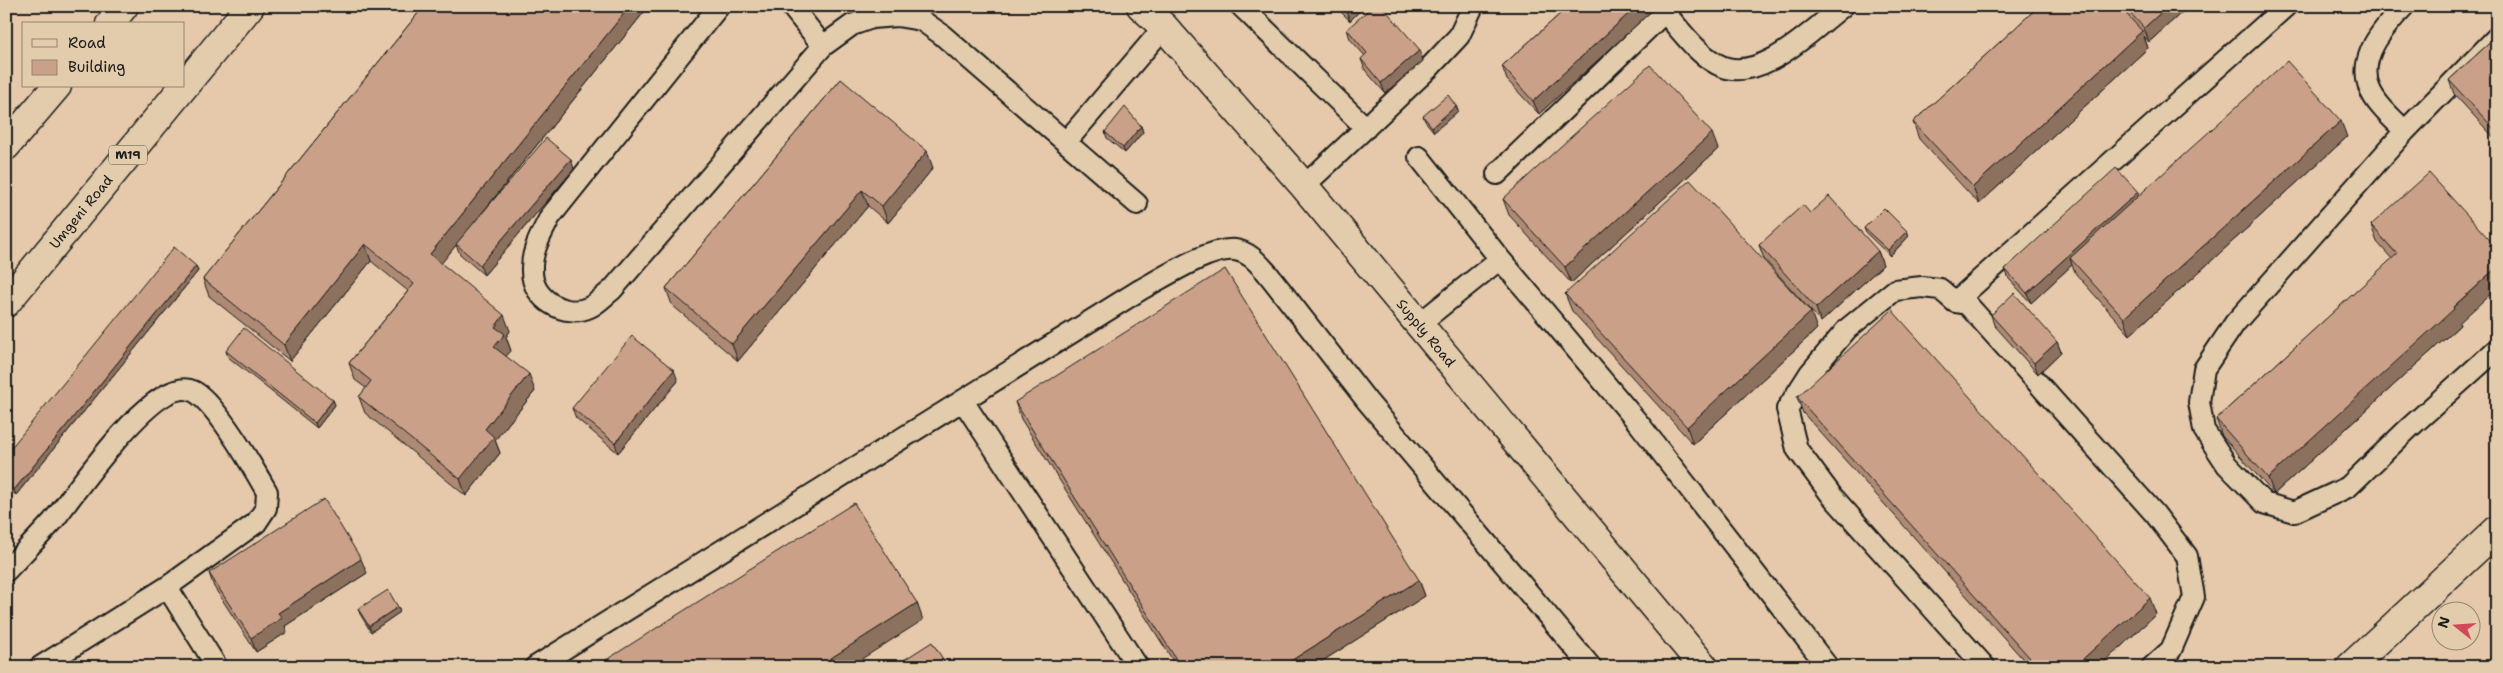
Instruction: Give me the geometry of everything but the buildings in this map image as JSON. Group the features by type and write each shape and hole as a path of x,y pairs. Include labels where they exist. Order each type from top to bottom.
{"main road":[{"path":"112,22 124,6"},
{"name":"Umgeni Road","path":"185,85 250,6"},
{"name":"Supply Road","path":"1141,6 1164,27 1304,186 1704,667"},
{"path":"6,146 55,88"},
{"name":"Umgeni Road","path":"6,303 183,88"},
{"path":"2350,667 2497,530"}],"lane":[{"path":"719,6 550,217 534,250 532,272 534,285 548,303 568,310 578,310 591,307 612,290 823,46 852,25 872,18 897,16 921,20 941,34 1137,204"},
{"path":"791,6 823,46"},
{"path":"1241,6 1366,128"},
{"path":"1459,36 1473,6"},
{"path":"1304,186 1366,128 1488,6"},
{"path":"1497,174 1668,9 1705,56 1717,65 1730,69 1749,69 1770,62 1843,6"},
{"path":"1955,302 2286,6"},
{"path":"2404,6 2382,30 2371,51 2366,68 2369,87 2379,104 2405,131"},
{"path":"1066,142 1164,27"},
{"path":"2497,37 2405,131 2235,323 2204,369 2198,402 2204,430 2227,465 2264,504 2294,512 2348,487 2409,428 2497,349"},
{"path":"1419,157 1500,259 1640,425 1828,667"},
{"path":"535,667 1140,290 1212,253 1235,250 1252,257 1367,401 1590,667"},
{"path":"1419,324 1500,259"},
{"path":"1985,667 1832,496 1797,449 1787,409 1810,373 1847,329 1896,290 1922,287 1940,289 1955,302 1967,304 2155,514 2187,556 2194,597 2171,650 2152,667"},
{"path":"6,571 53,521 109,446 139,416 167,394 180,389 192,390 213,409 267,492 266,508 256,524 167,587 40,667"},
{"path":"964,400 1138,667"},
{"path":"167,587 217,667"}]}
